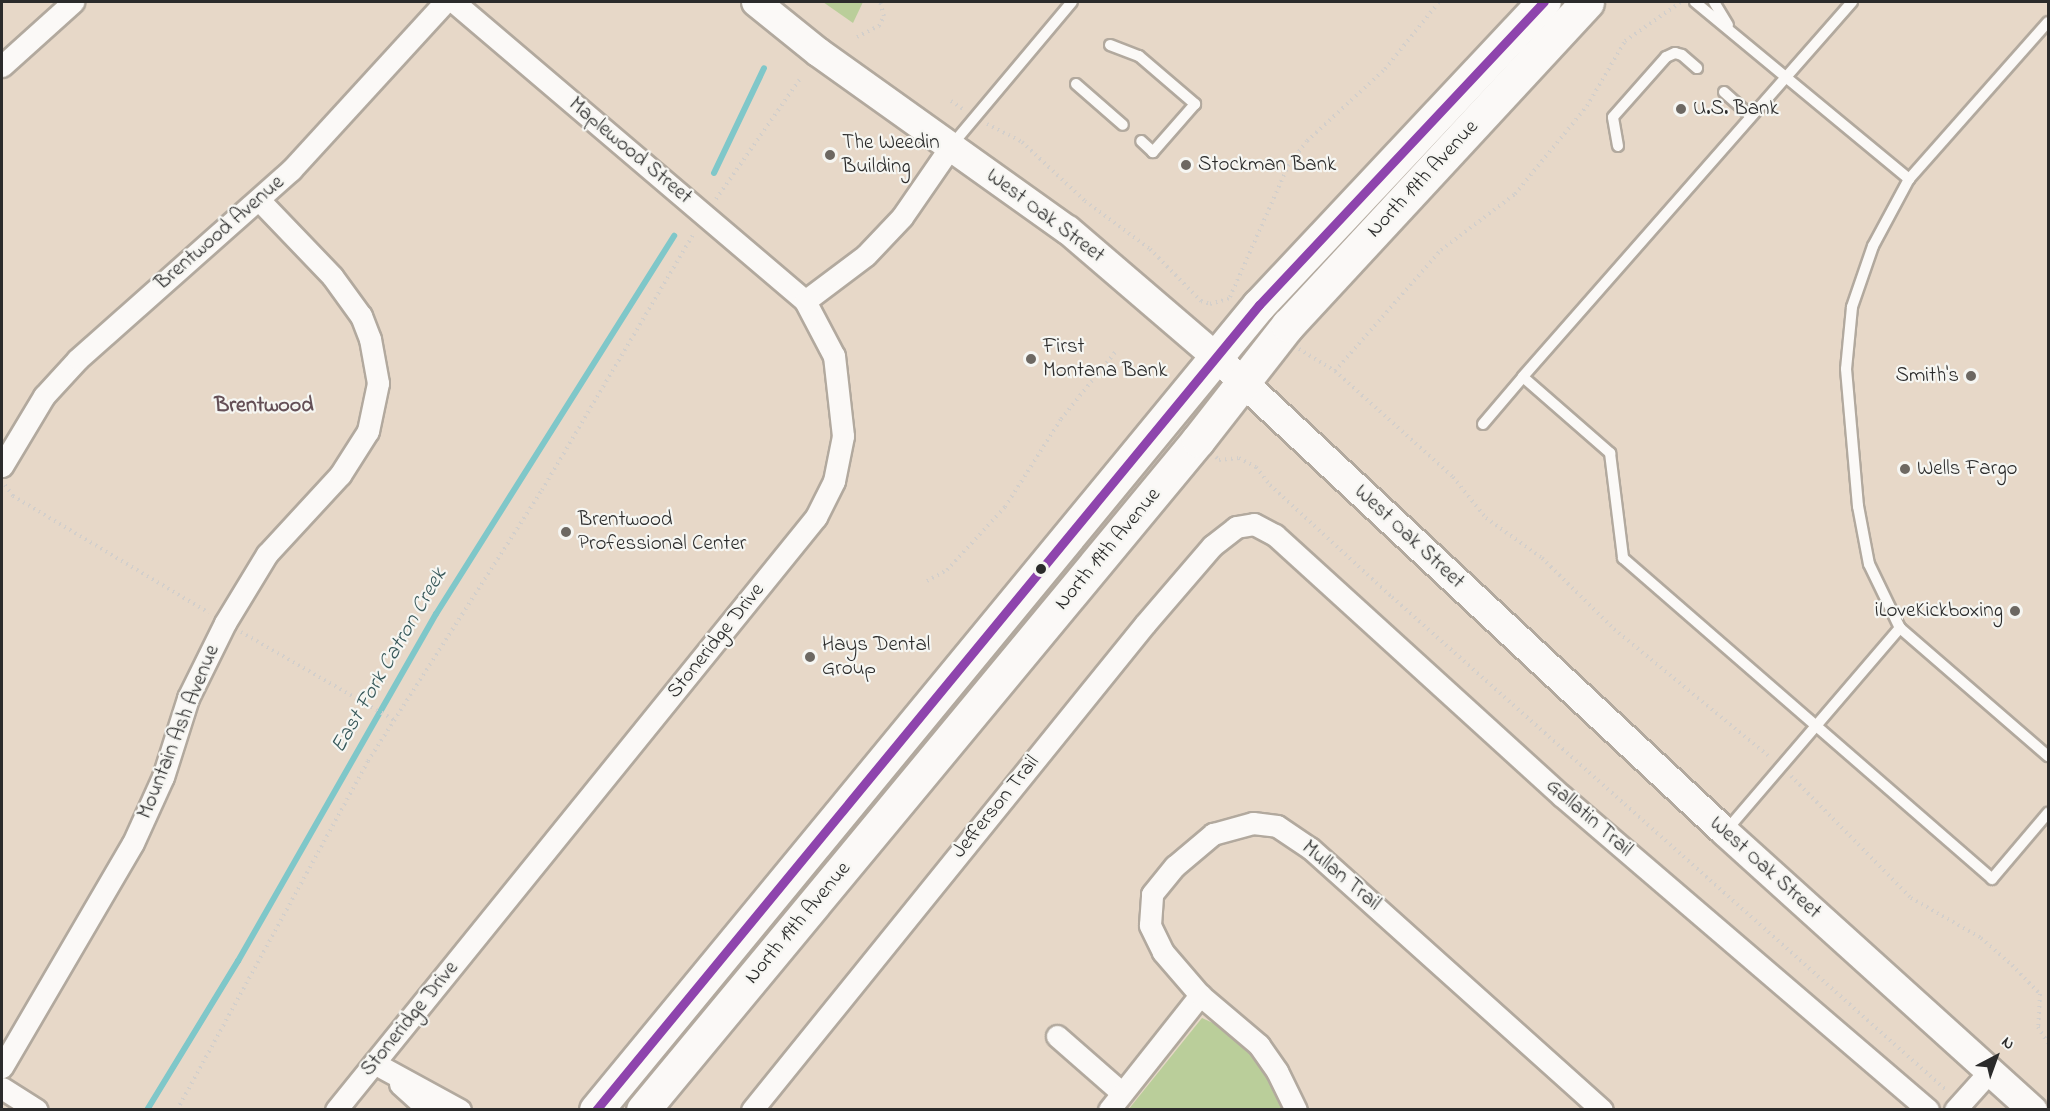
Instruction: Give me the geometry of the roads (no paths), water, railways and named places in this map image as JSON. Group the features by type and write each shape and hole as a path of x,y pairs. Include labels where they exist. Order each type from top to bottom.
{"main road":[{"name":"West Oak Street","path":"756,2 818,52 1068,230 1216,357 1725,832 2033,1110"},
{"name":"North 19th Avenue","path":"596,1110 1216,357 1241,306 1544,2"},
{"name":"North 19th Avenue","path":"644,1110 1198,440 1280,335 1587,2"}],"street":[{"path":"2,66 74,2"},
{"name":"Brentwood Avenue","path":"2,466 44,396 78,359 259,200 367,90 445,2"},
{"name":"Maplewood Street","path":"454,2 805,301"},
{"path":"805,301 866,255 902,217 951,146"},
{"name":"Mountain Ash Avenue","path":"2,1067 133,843 163,777 188,698 225,623 267,554 357,452 368,431 378,383 370,339 348,296 259,200"},
{"name":"Stoneridge Drive","path":"336,1110 816,517 834,481 843,436 834,356 805,301"},
{"name":"Jefferson Trail","path":"752,1110 1145,624 1212,546 1236,527 1254,524"},
{"name":"Gallatin Trail","path":"1254,524 1275,535 1562,796 1928,1110"},
{"name":"Mullan Trail","path":"1296,1110 1277,1071 1259,1045 1200,995 1163,952 1150,925 1152,894 1175,866 1213,834 1253,823 1277,826 1341,875 1602,1110"},
{"path":"1057,1036 1116,1101 1200,995"},
{"path":"374,1063 429,1110"},
{"path":"374,1063 460,1110"},
{"path":"1958,1107 1990,1071"},
{"path":"2,1088 37,1110"}],"lane":[{"path":"951,146 1072,2"},
{"path":"1695,2 1909,179"},
{"path":"1714,2 1731,30"},
{"path":"1483,424 1851,2"},
{"path":"2049,22 1909,179 1873,246 1852,307 1846,369 1858,506 1869,564 1900,628 2049,756"},
{"path":"1110,45 1139,56 1196,104 1154,152 1141,141"},
{"path":"1618,146 1613,117 1666,57 1675,53 1697,68"},
{"path":"1076,84 1123,125"},
{"path":"1724,92 1751,116"},
{"path":"1523,377 1610,453 1623,558 1814,728 1992,879 2049,813"},
{"path":"1725,832 1900,628"}],"waterway":[{"name":"East Fork Catron Creek","path":"714,173 764,68"},
{"name":"East Fork Catron Creek","path":"147,1110 238,961 436,614 674,236"}],"place":[{"name":"U.S. Bank","path":"1681,109"},
{"name":"The Weedin Building","path":"830,155"},
{"name":"Stockman Bank","path":"1186,165"},
{"name":"First Montana Bank","path":"1031,359"},
{"name":"Smith's","path":"1971,376"},
{"name":"Wells Fargo","path":"1905,469"},
{"name":"Brentwood Professional Center","path":"566,532"},
{"name":"iLoveKickboxing","path":"2015,611"},
{"name":"Hays Dental Group","path":"810,657"}],"district":[{"name":"Brentwood","path":"264,407"}]}
